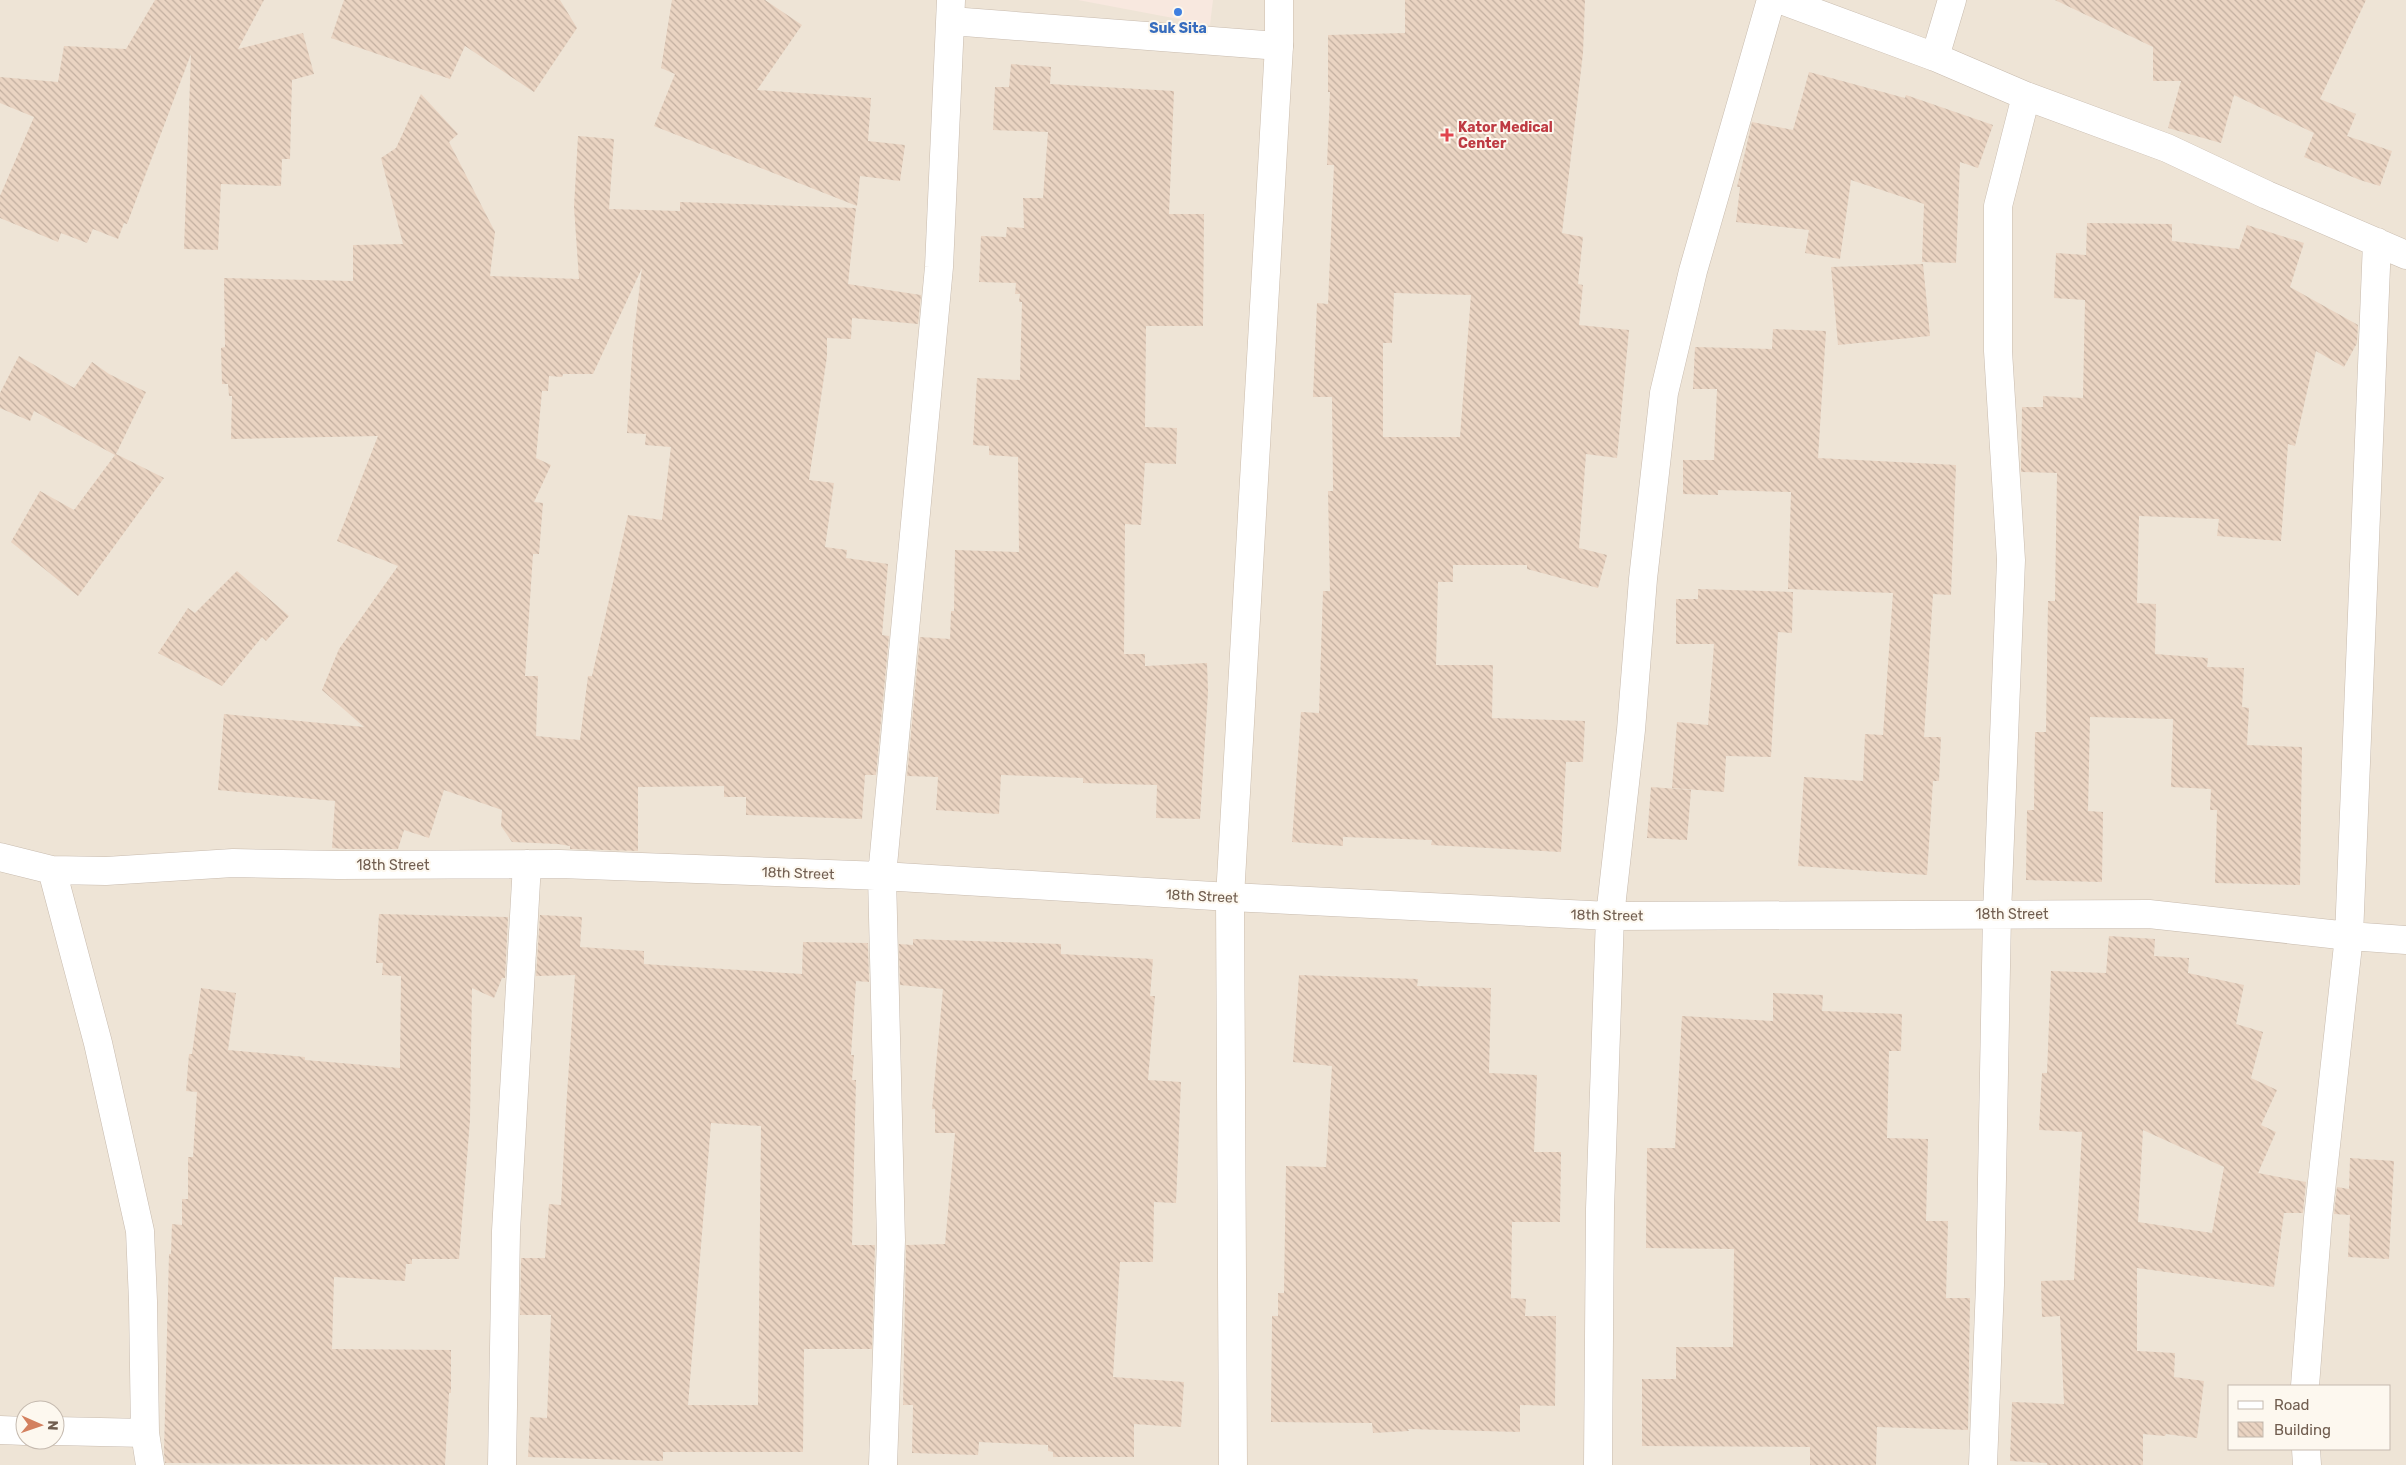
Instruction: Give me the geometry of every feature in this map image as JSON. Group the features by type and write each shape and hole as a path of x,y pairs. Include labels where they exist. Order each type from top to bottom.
{"street":[{"path":"1233,1465 1230,897 1279,46 1279,0"},
{"path":"1598,1465 1600,1209 1610,916 1631,730 1643,579 1664,394 1693,271 1770,0"},
{"path":"1780,0 1935,57 2026,96 2167,148 2267,195 2406,255"},
{"path":"1935,57 1952,0"},
{"path":"883,1465 890,1240 882,876 939,267 951,10 1279,46"},
{"path":"1983,1465 1990,1285 1997,914 2011,560 1998,351 1998,206 2026,96"},
{"path":"2305,1385 2318,1218 2349,936 2377,242"},
{"name":"18th Street","path":"0,857 52,870 106,871 233,863 527,864 882,876 1230,897 1610,916 2149,914 2349,936 2406,940"},
{"path":"502,1465 506,1231 527,864"},
{"path":"52,870 98,1043 140,1231 145,1433 150,1465"},
{"path":"0,1430 15,1431"},
{"path":"65,1432 145,1433"},
{"path":"2306,1450 2306,1465"}],"shaded area":[{"path":"0,0 2406,0 2406,1465 0,1465"},
{"name":"Suk Sita","path":"1078,0 1213,0 1210,25"}],"building":[{"path":"155,0 264,0 238,49 303,33 314,74 292,80 290,159 282,159 281,186 221,184 218,250 184,249 191,54 127,224 124,223 118,239 93,229 87,243 61,233 58,242 0,218 0,196 34,117 0,103 0,77 58,82 64,46 126,49"},
{"path":"344,0 560,0 577,28 534,92 465,46 450,79 331,38"},
{"path":"672,0 765,0 802,25 757,90 871,98 868,141 905,145 900,181 860,176 857,206 654,126 675,74 661,68"},
{"path":"1405,0 1585,0 1583,53 1562,233 1583,237 1578,284 1583,285 1579,325 1629,330 1617,458 1586,454 1579,548 1607,555 1598,588 1527,569 1527,565 1453,565 1453,582 1438,582 1436,665 1493,665 1492,718 1585,721 1583,762 1566,762 1561,852 1431,845 1432,840 1343,837 1343,846 1292,842 1301,712 1319,713 1323,591 1330,591 1328,491 1333,491 1332,397 1313,397 1317,303 1328,304 1334,165 1327,165 1330,92 1328,92 1328,35 1405,33","holes":["1394,293 1471,295 1460,437 1383,437 1383,343 1392,343"]},
{"path":"2055,0 2366,0 2320,99 2356,114 2347,136 2392,151 2380,186 2360,180 2304,157 2314,133 2234,95 2221,143 2168,128 2181,81 2153,81 2153,47"},
{"path":"1011,64 1051,67 1050,84 1174,91 1169,214 1204,214 1203,326 1146,326 1145,427 1177,428 1176,464 1145,463 1141,525 1125,524 1124,654 1145,654 1145,666 1207,663 1208,692 1200,819 1156,818 1157,785 1083,783 1083,778 1001,775 999,814 936,810 938,777 907,776 920,637 950,639 951,611 954,611 955,550 1019,552 1018,457 989,455 989,446 973,445 977,378 1020,380 1022,302 1019,302 1020,294 1015,294 1016,283 979,282 981,236 1006,237 1007,227 1024,228 1023,198 1043,198 1048,132 993,130 995,87 1009,87"},
{"path":"1809,72 1905,98 1906,95 1993,125 1978,168 1960,162 1956,263 1922,262 1924,204 1851,180 1840,259 1805,253 1809,230 1736,222 1740,187 1737,187 1752,122 1793,130"},
{"path":"421,94 458,134 449,142 495,232 490,276 579,279 574,207 578,136 614,139 609,209 680,211 680,202 856,208 848,284 921,295 918,324 852,318 851,339 827,338 827,356 809,480 834,483 825,547 847,550 846,558 888,564 882,635 889,636 876,775 865,775 862,819 746,815 746,797 724,797 724,786 638,787 638,851 570,849 570,846 558,844 512,842 501,826 502,810 444,790 429,838 404,830 398,849 345,849 332,848 335,801 218,790 224,714 364,727 322,690 339,649 398,566 337,541 378,436 231,439 232,396 229,396 228,384 222,384 221,348 225,347 224,278 353,281 353,245 403,244 381,158 396,148","holes":["642,268 633,341 627,433 646,434 645,445 671,447 662,520 628,515 592,676 588,676 580,740 536,736 538,676 525,676 533,554 539,554 543,503 534,502 551,465 536,458 542,391 548,391 549,376 562,377 563,374 593,374"]},
{"path":"2087,223 2172,224 2172,241 2239,249 2247,225 2304,243 2290,287 2358,325 2357,343 2344,367 2316,351 2295,446 2288,444 2281,541 2217,536 2219,519 2139,516 2137,603 2156,604 2155,654 2208,658 2207,667 2244,668 2242,707 2249,708 2247,745 2302,747 2300,885 2215,883 2217,810 2210,810 2211,789 2171,787 2173,719 2090,717 2088,811 2103,812 2102,882 2026,880 2027,810 2034,810 2035,732 2046,732 2048,601 2055,601 2057,473 2021,472 2022,407 2043,407 2043,396 2083,398 2085,300 2054,298 2056,253 2086,255"},
{"path":"1923,264 1930,336 1838,345 1831,267"},
{"path":"1773,329 1826,331 1818,458 1956,465 1951,595 1933,594 1924,737 1941,737 1939,781 1933,781 1927,875 1798,866 1804,777 1863,781 1865,734 1883,735 1893,593 1788,589 1791,492 1718,490 1718,495 1683,494 1683,460 1714,460 1717,389 1693,389 1695,347 1772,349"},
{"path":"19,356 74,388 92,362 109,374 146,392 116,454 164,478 78,596 11,542 40,491 74,510 115,455 34,411 30,421 0,408 0,393"},
{"path":"237,571 289,616 266,641 262,637 222,686 158,653 188,608 195,613"},
{"path":"1698,589 1793,592 1792,633 1778,632 1771,757 1726,756 1724,792 1672,788 1677,722 1708,725 1714,644 1676,644 1676,599 1698,599"},
{"path":"1651,787 1691,790 1687,840 1647,838"},
{"path":"379,914 508,917 505,978 502,978 494,998 472,988 470,1120 459,1259 412,1259 412,1264 406,1264 405,1281 334,1277 332,1349 451,1350 451,1393 449,1393 445,1465 165,1463 169,1254 171,1254 172,1224 182,1225 182,1199 188,1199 188,1157 193,1157 197,1092 186,1091 189,1054 192,1054 201,988 236,993 228,1050 305,1057 305,1060 400,1068 401,976 382,975 383,963 376,963"},
{"path":"540,915 582,917 580,947 644,951 644,964 802,974 803,942 868,943 869,982 856,981 851,1055 854,1055 852,1080 856,1080 852,1245 875,1245 872,1349 804,1349 803,1452 663,1452 663,1461 528,1457 530,1417 547,1418 551,1315 520,1315 521,1258 545,1258 549,1204 561,1205 575,975 536,976","holes":["711,1123 761,1126 758,1405 688,1405"]},
{"path":"2109,936 2155,939 2154,956 2189,958 2188,973 2244,985 2236,1024 2263,1032 2251,1078 2277,1090 2261,1125 2276,1132 2258,1173 2306,1182 2303,1213 2284,1213 2274,1287 2137,1268 2137,1351 2175,1353 2174,1377 2204,1381 2197,1438 2166,1434 2165,1436 2143,1434 2143,1465 2047,1465 2047,1463 2010,1461 2012,1402 2064,1404 2060,1316 2042,1317 2041,1281 2074,1280 2082,1132 2039,1130 2042,1073 2047,1073 2051,971 2106,973","holes":["2143,1130 2224,1167 2212,1233 2138,1222"]},
{"path":"913,939 1061,944 1061,954 1153,959 1150,996 1155,996 1148,1080 1181,1082 1176,1203 1154,1202 1153,1262 1120,1262 1113,1377 1184,1382 1181,1427 1134,1424 1134,1457 1053,1457 1053,1452 1048,1451 1048,1445 979,1442 978,1455 912,1453 913,1405 903,1405 906,1245 945,1244 955,1133 935,1133 935,1109 932,1109 943,989 900,985 899,944 913,945"},
{"path":"1299,975 1418,979 1417,986 1491,988 1489,1073 1537,1075 1534,1152 1561,1152 1560,1222 1512,1222 1511,1298 1526,1299 1525,1316 1556,1316 1555,1406 1520,1405 1520,1432 1408,1429 1409,1431 1373,1433 1372,1423 1271,1422 1272,1316 1278,1316 1278,1293 1284,1293 1286,1166 1326,1167 1332,1066 1293,1062"},
{"path":"1773,993 1823,995 1822,1011 1902,1014 1901,1051 1889,1051 1887,1138 1928,1139 1926,1221 1948,1221 1946,1298 1970,1298 1968,1430 1877,1427 1876,1465 1810,1465 1810,1447 1642,1446 1642,1379 1676,1379 1676,1347 1733,1347 1734,1249 1646,1248 1647,1148 1675,1148 1682,1016 1773,1021"},
{"path":"2350,1158 2394,1161 2389,1259 2348,1257 2350,1215 2334,1214 2337,1187 2349,1189"}],"place":[{"name":"Suk Sita","path":"1178,12"},
{"name":"Kator Medical Center","path":"1447,135"}]}
